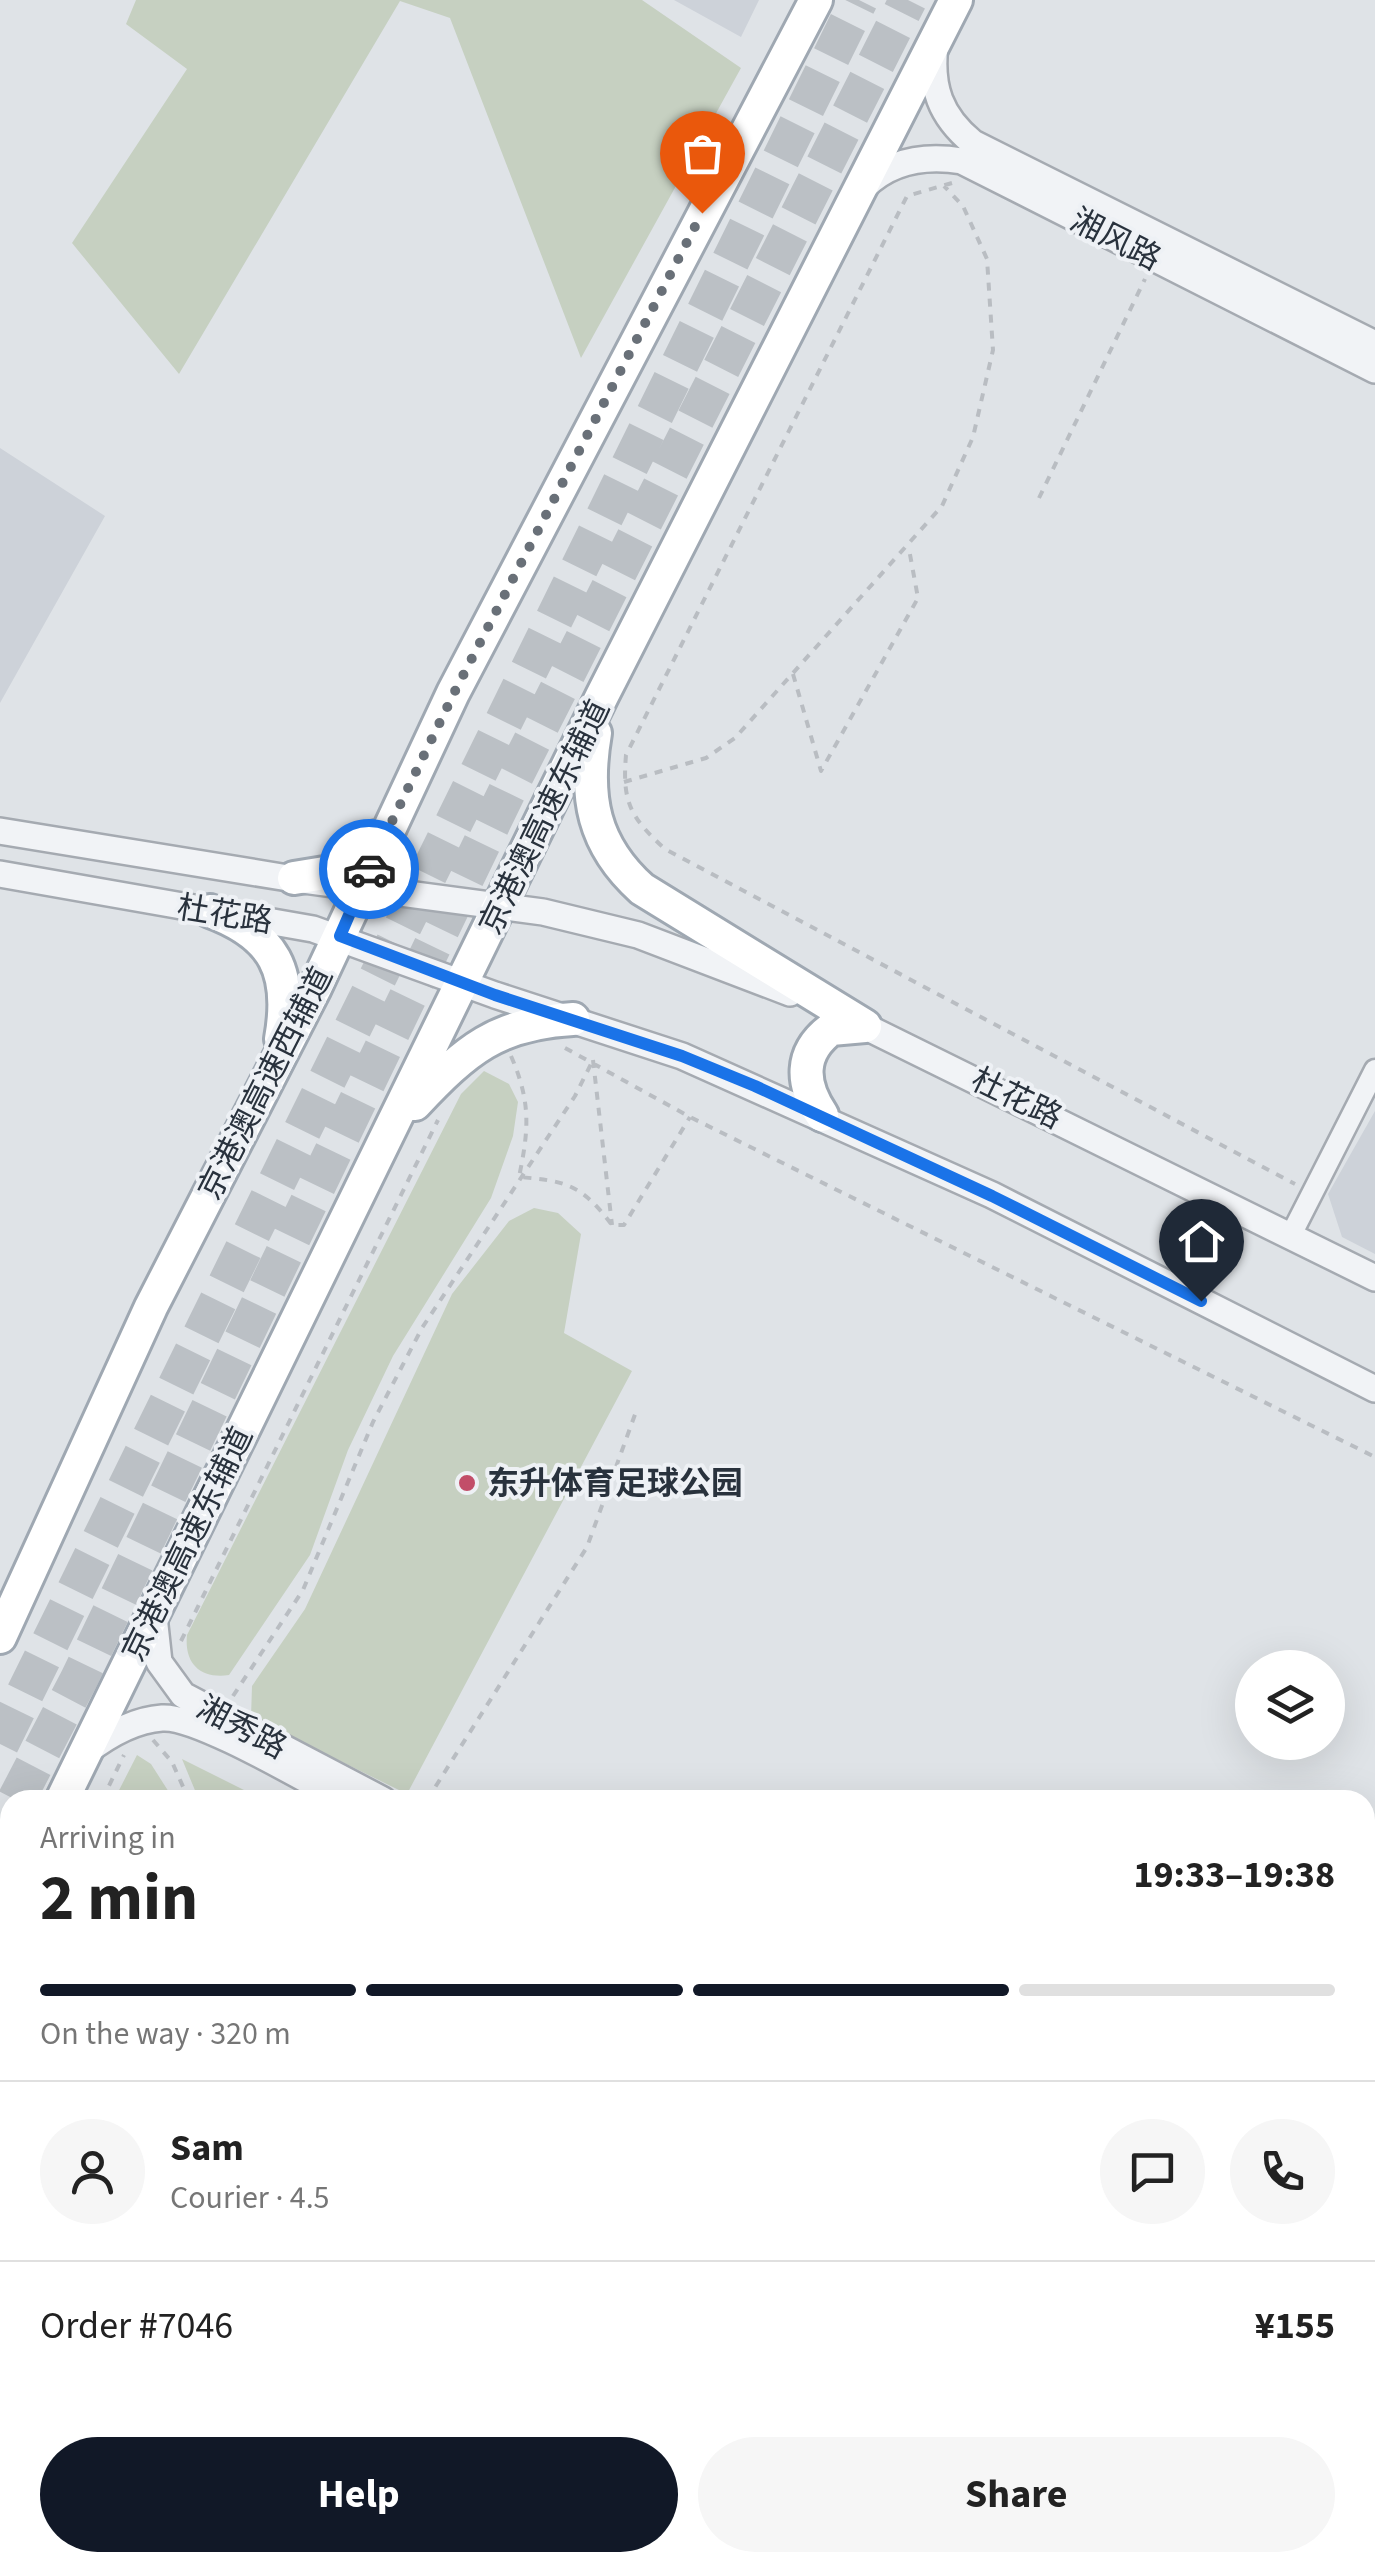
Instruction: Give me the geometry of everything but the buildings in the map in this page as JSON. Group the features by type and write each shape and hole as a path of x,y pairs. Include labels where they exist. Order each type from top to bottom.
{"main road":[{"name":"京港澳高速西辅道","path":"0,1637 152,1307 340,936 404,796 632,344 816,0"},
{"name":"京港澳高速东辅道","path":"67,1790 602,696 956,0"},
{"path":"602,696 588,786 597,830 620,869 673,909 865,1026"},
{"path":"294,878 320,877 351,863 404,796"},
{"path":"210,912 263,941 281,972 284,1004 274,1066"},
{"path":"390,1134 474,1047 521,1024 565,1033"},
{"path":"822,1115 806,1083 810,1051 831,1029 865,1026"}],"street":[{"name":"湘风路","path":"936,40 934,84 940,106 953,126 973,142 1375,344"},
{"name":"湘风路","path":"856,194 899,164 921,158 962,161 1375,370"},
{"name":"杜花路","path":"0,831 294,878 502,906 638,935 865,1026 1375,1278"},
{"name":"杜花路","path":"0,874 340,936 464,984 565,1033 682,1056 822,1115 992,1196 1375,1389"},
{"path":"1291,1235 1375,1070"},
{"name":"湘秀路","path":"154,1611 158,1662 183,1695 364,1790"},
{"name":"湘秀路","path":"86,1752 106,1736 142,1721 184,1720 324,1790"}],"path":[{"path":"956,182 906,196 626,755 623,794 640,826 665,849 1312,1193"},
{"path":"624,782 706,758 734,738 942,506 973,437 993,350 987,259 962,206 944,186"},
{"path":"1039,498 1150,270"},
{"path":"794,674 821,771 918,598 908,546"},
{"path":"565,1033 572,1049 690,1117 1375,1457"},
{"path":"518,1177 529,1128 522,1083 510,1054 520,1050"},
{"path":"222,1718 303,1590 373,1422 422,1328 575,1096 594,1060"},
{"path":"594,1060 612,1225"},
{"path":"179,1646 440,1116"},
{"path":"612,1225 624,1224 690,1117"},
{"path":"518,1177 565,1180 594,1201 612,1225"},
{"path":"433,1790 587,1548 638,1409"},
{"path":"144,1740 165,1740"},
{"path":"152,1740 172,1762 185,1790"},
{"path":"107,1790 126,1752 135,1746"}],"shaded area":[{"path":"674,0 759,0 741,37"},
{"path":"0,448 105,516 0,703"},
{"path":"1375,1111 1375,1254 1342,1237 1328,1194"}],"green space":[{"path":"136,0 642,0 741,68 581,358 450,18 400,1 179,374 72,243 187,69 126,24"},
{"path":"484,1071 509,1084 518,1102 513,1136 491,1198 393,1356 348,1450 310,1555 229,1675 203,1672 188,1654 187,1635 461,1094"},
{"name":"东升体育足球公园","path":"534,1208 558,1213 581,1234 564,1333 632,1371 409,1790 399,1790 251,1717 252,1686 305,1609 452,1294 509,1221"},
{"path":"137,1755 151,1764 168,1790 119,1790"},
{"path":"182,1759 244,1790 195,1790"}],"tunnel":[{"path":"0,1744 859,0"},
{"path":"21,1790 79,1679 513,779 908,0"}],"way so far":[{"path":"369,869 454,693 702,213"}],"place":[{"name":"东升体育足球公园","path":"467,1483"}],"route":[{"path":"369,869 340,936 495,995 682,1056 755,1086 992,1196 1201,1301"}]}
